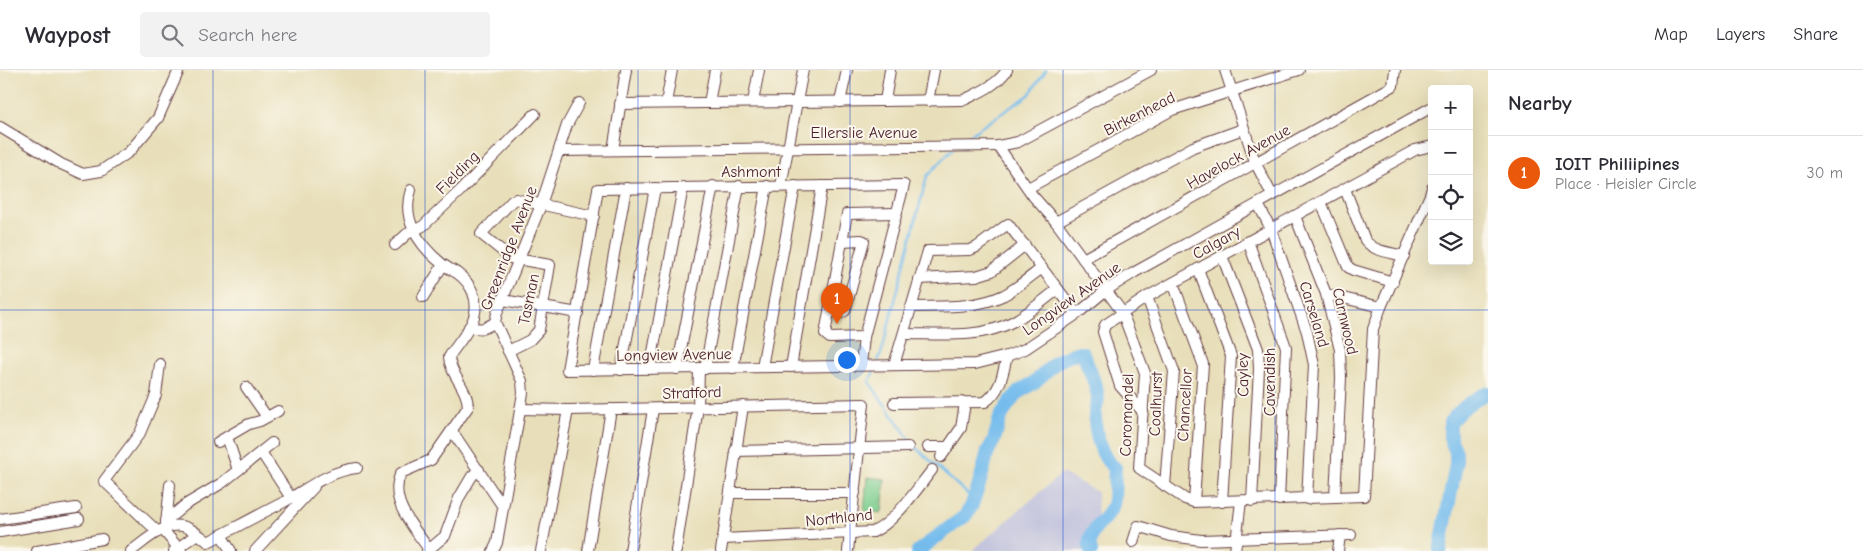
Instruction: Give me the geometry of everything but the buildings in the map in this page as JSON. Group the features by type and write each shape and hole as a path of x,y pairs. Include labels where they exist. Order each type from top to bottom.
{"street":[{"path":"0,127 61,164 83,174 101,171 128,152 158,118 179,70"},
{"path":"613,150 626,70"},
{"path":"666,103 672,70"},
{"path":"709,103 715,70"},
{"path":"753,102 759,70"},
{"path":"781,186 803,70"},
{"path":"840,102 847,70"},
{"path":"885,101 890,70"},
{"path":"928,101 934,70"},
{"path":"620,104 964,100 1002,78 1007,70"},
{"name":"Ellerslie Avenue","path":"560,151 998,146 1018,142 1151,70"},
{"path":"1225,70 1255,162 1272,195"},
{"name":"Birkenhead","path":"1028,188 1172,110 1299,70"},
{"name":"Havelock Avenue","path":"1083,259 1393,86 1395,70"},
{"name":"Greenridge Avenue","path":"494,551 497,543 523,393 522,381 496,322 497,313 541,205 567,125 579,103"},
{"name":"Longview Avenue","path":"578,313 567,370 975,364 1007,356 1025,349 1077,314 1105,291 1135,272 1428,109"},
{"name":"Fielding","path":"395,245 407,234 423,226 535,114"},
{"path":"1056,222 1193,147 1243,129"},
{"name":"Coromandel","path":"998,146 1122,312 1145,372 1139,468 1185,500 1194,502 1222,502 1364,496 1373,329 1381,307"},
{"name":"Calgary","path":"1143,412 1120,386 1104,332 1105,325 1147,297 1248,241 1415,150 1428,147"},
{"name":"Ashmont","path":"594,216 598,189 904,185 897,213"},
{"path":"676,369 713,186"},
{"path":"676,551 702,369 739,186"},
{"path":"733,368 767,186"},
{"path":"762,367 795,186"},
{"path":"791,367 822,186"},
{"path":"650,369 683,187"},
{"path":"593,370 626,188"},
{"path":"621,370 655,188"},
{"path":"1345,189 1365,240 1370,246 1404,256"},
{"path":"411,190 407,200 407,211 414,231 428,252 443,265 457,273 472,289 476,308 474,319 449,357 450,364 468,397 468,407 431,460 401,473 398,479 398,494 403,510 429,550 445,536 459,498 472,476 479,470"},
{"name":"Tasman","path":"508,351 530,340 539,330 550,265 511,258 481,234 516,199 594,216"},
{"path":"1326,294 1381,307 1428,201"},
{"path":"1321,202 1348,266 1353,270 1393,282"},
{"name":"Carseland","path":"1258,204 1271,230 1307,332 1314,365 1306,498"},
{"path":"861,365 864,337 897,213 847,214 825,334 830,338 864,337"},
{"path":"502,300 578,313 594,216"},
{"name":"Carnwood","path":"1295,216 1326,294 1340,350 1341,378 1335,497"},
{"path":"894,365 928,252 970,250 1008,224 1077,314"},
{"path":"829,311 841,313 844,311 864,241 842,241"},
{"name":"Cavendish","path":"1248,241 1286,347 1279,500"},
{"path":"919,280 976,276 992,271 1025,245"},
{"name":"Cayley","path":"1222,256 1258,349 1259,368 1247,501 1235,551"},
{"path":"423,297 443,265"},
{"path":"911,307 965,306 982,303 1006,294 1042,268"},
{"path":"1198,269 1231,356 1222,502"},
{"name":"Chancellor","path":"1173,284 1203,364 1194,502"},
{"path":"904,334 951,334 991,330 1013,322 1058,289"},
{"name":"Coalhurst","path":"1147,297 1174,371 1165,486"},
{"path":"469,327 479,330 485,329 496,322"},
{"path":"894,403 985,402 1002,382 1007,356"},
{"path":"160,364 156,395 140,433 104,482 163,528 178,550 197,534"},
{"path":"246,387 267,417"},
{"path":"941,457 961,428 965,403"},
{"name":"Stratford","path":"520,409 612,410 864,404 860,448"},
{"path":"721,551 743,406"},
{"path":"630,551 653,409"},
{"path":"541,551 568,410"},
{"path":"588,551 612,410"},
{"path":"238,470 222,440 249,424 278,412"},
{"path":"452,431 503,507"},
{"path":"131,551 163,528 185,505 222,483 272,444"},
{"path":"928,447 948,447"},
{"path":"848,551 860,448"},
{"path":"735,451 908,448"},
{"path":"261,452 290,498"},
{"path":"163,528 180,525 189,528 208,542 323,478 344,469 357,468"},
{"name":"Northland","path":"723,540 873,532 881,528 892,518 932,470"},
{"path":"256,551 323,478"},
{"path":"163,528 170,485"},
{"path":"730,493 855,492"},
{"path":"0,519 76,508"},
{"path":"0,532 79,519"},
{"path":"1133,542 1138,526 1171,536 1200,540 1346,535 1338,551"},
{"path":"222,535 231,551"},
{"path":"37,551 102,539"}],"shaded area":[{"path":"1062,473 1097,492 1097,517 1084,551 972,551"}],"green space":[{"path":"867,477 885,479 882,513 864,511"}],"waterway":[{"path":"959,144 1029,95 1046,70"},
{"path":"878,361 927,176 953,149"},
{"path":"918,551 965,516 971,507 1000,418 1010,402 1019,392 1036,381 1056,362 1075,353 1083,353 1094,381 1098,397 1095,414 1098,438 1106,458 1115,468 1112,507 1090,538 1091,551"},
{"path":"875,369 869,382 915,447 973,499"},
{"path":"1440,551 1456,464 1456,452 1450,438 1450,422 1467,405 1488,393"}],"place":[{"name":"IOIT Philiipines","path":"837,324"}]}
